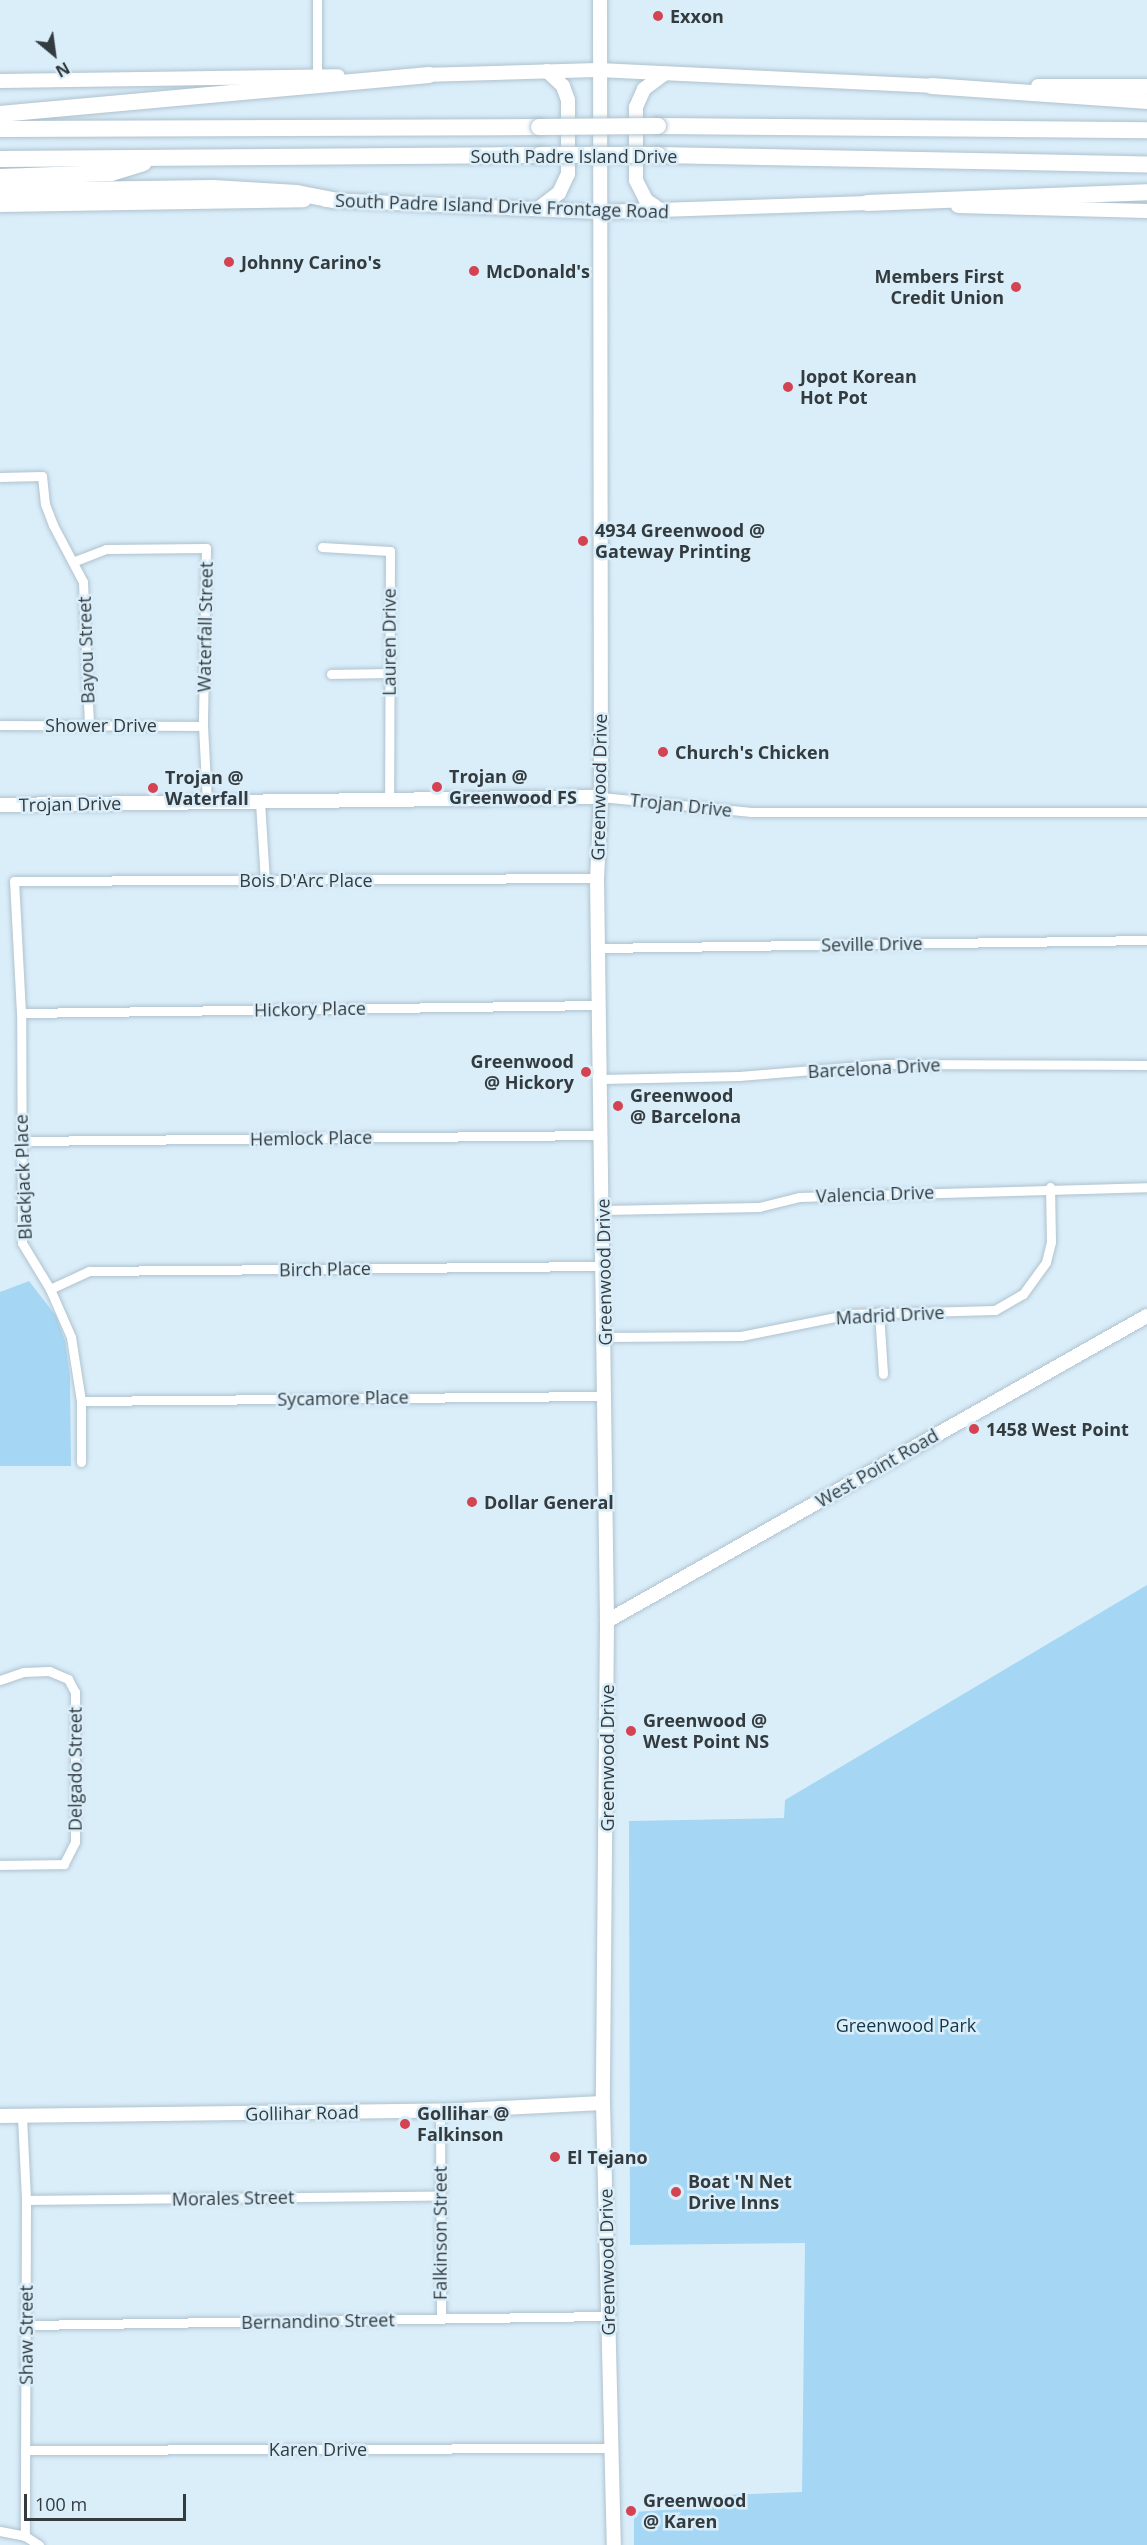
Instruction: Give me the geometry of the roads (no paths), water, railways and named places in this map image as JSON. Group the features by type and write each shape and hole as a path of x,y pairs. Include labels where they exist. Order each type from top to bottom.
{"highway":[{"path":"0,114 429,75"},
{"path":"932,86 1147,101"},
{"name":"South Padre Island Drive","path":"0,129 658,126 1147,130"},
{"name":"South Padre Island Drive","path":"0,159 657,155 1147,164"},
{"path":"0,177 111,173 161,158"},
{"path":"0,191 213,188 297,193 334,200"},
{"path":"867,203 1147,192"}],"main road":[{"name":"Greenwood Drive","path":"600,0 598,70 601,797 597,878 602,1079 600,1135 605,1266 608,1620 603,2103 614,2545"},
{"path":"0,81 429,75 598,70 932,86 1147,87"},
{"path":"539,208 559,193 568,174 568,100 563,86 547,71"},
{"path":"663,212 646,200 636,180 636,107 644,88 665,73"},
{"name":"South Padre Island Drive Frontage Road","path":"0,205 334,200 600,212 663,212 867,203 1147,211"},
{"name":"Trojan Drive","path":"0,805 601,797"},
{"name":"West Point Road","path":"608,1620 1147,1316"},
{"name":"Gollihar Road","path":"0,2116 440,2111 603,2103"}],"street":[{"path":"317,0 317,77"},
{"name":"Bayou Street","path":"0,477 42,476 52,525 75,561 86,602 89,725"},
{"name":"Lauren Drive","path":"322,546 390,551 389,800"},
{"name":"Waterfall Street","path":"75,561 106,549 206,548 203,726 207,803"},
{"path":"331,674 388,673"},
{"name":"Shower Drive","path":"0,725 203,726"},
{"name":"Trojan Drive","path":"601,797 751,812 1147,812"},
{"path":"260,802 265,881"},
{"name":"Bois D'Arc Place","path":"14,881 597,878"},
{"name":"Blackjack Place","path":"14,881 21,1013 22,1243 50,1289 71,1337 81,1401 81,1462"},
{"name":"Seville Drive","path":"598,948 1147,940"},
{"name":"Hickory Place","path":"21,1013 599,1005"},
{"name":"Barcelona Drive","path":"602,1079 739,1076 886,1064 1147,1065"},
{"name":"Hemlock Place","path":"21,1141 600,1135"},
{"name":"Valencia Drive","path":"604,1210 759,1207 799,1197 1050,1187 1147,1187"},
{"name":"Madrid Drive","path":"604,1337 741,1336 822,1318 879,1312 981,1312 1011,1303 1035,1281 1046,1262 1051,1242 1050,1187"},
{"name":"Birch Place","path":"50,1289 89,1272 605,1266"},
{"path":"879,1312 883,1374"},
{"name":"Sycamore Place","path":"81,1401 605,1396"},
{"name":"Delgado Street","path":"0,1680 23,1672 49,1671 68,1679 75,1692 75,1842 64,1864 0,1865"},
{"name":"Falkinson Street","path":"440,2111 441,2319"},
{"name":"Shaw Street","path":"22,2116 26,2200 27,2325 25,2536"},
{"name":"Morales Street","path":"26,2200 440,2196"},
{"name":"Bernandino Street","path":"27,2325 609,2316"},
{"name":"Karen Drive","path":"25,2450 610,2448"},
{"path":"0,2531 25,2536 39,2545"}],"place":[{"name":"Exxon","path":"658,16"},
{"name":"Johnny Carino's","path":"229,262"},
{"name":"McDonald's","path":"474,271"},
{"name":"Members First Credit Union","path":"1016,287"},
{"name":"Jopot Korean Hot Pot","path":"788,387"},
{"name":"4934 Greenwood @ Gateway Printing","path":"583,541"},
{"name":"Church's Chicken","path":"663,752"},
{"name":"Trojan @ Greenwood FS","path":"437,787"},
{"name":"Trojan @ Waterfall","path":"153,788"},
{"name":"Greenwood @ Hickory","path":"586,1072"},
{"name":"Greenwood @ Barcelona","path":"618,1106"},
{"name":"1458 West Point","path":"974,1429"},
{"name":"Dollar General","path":"472,1502"},
{"name":"Greenwood @ West Point NS","path":"631,1731"},
{"name":"Gollihar @ Falkinson","path":"405,2124"},
{"name":"El Tejano","path":"555,2157"},
{"name":"Boat 'N Net Drive Inns","path":"676,2192"},
{"name":"Greenwood @ Karen","path":"631,2511"}],"park label":[{"name":"Greenwood Park","path":"906,2025"}]}
